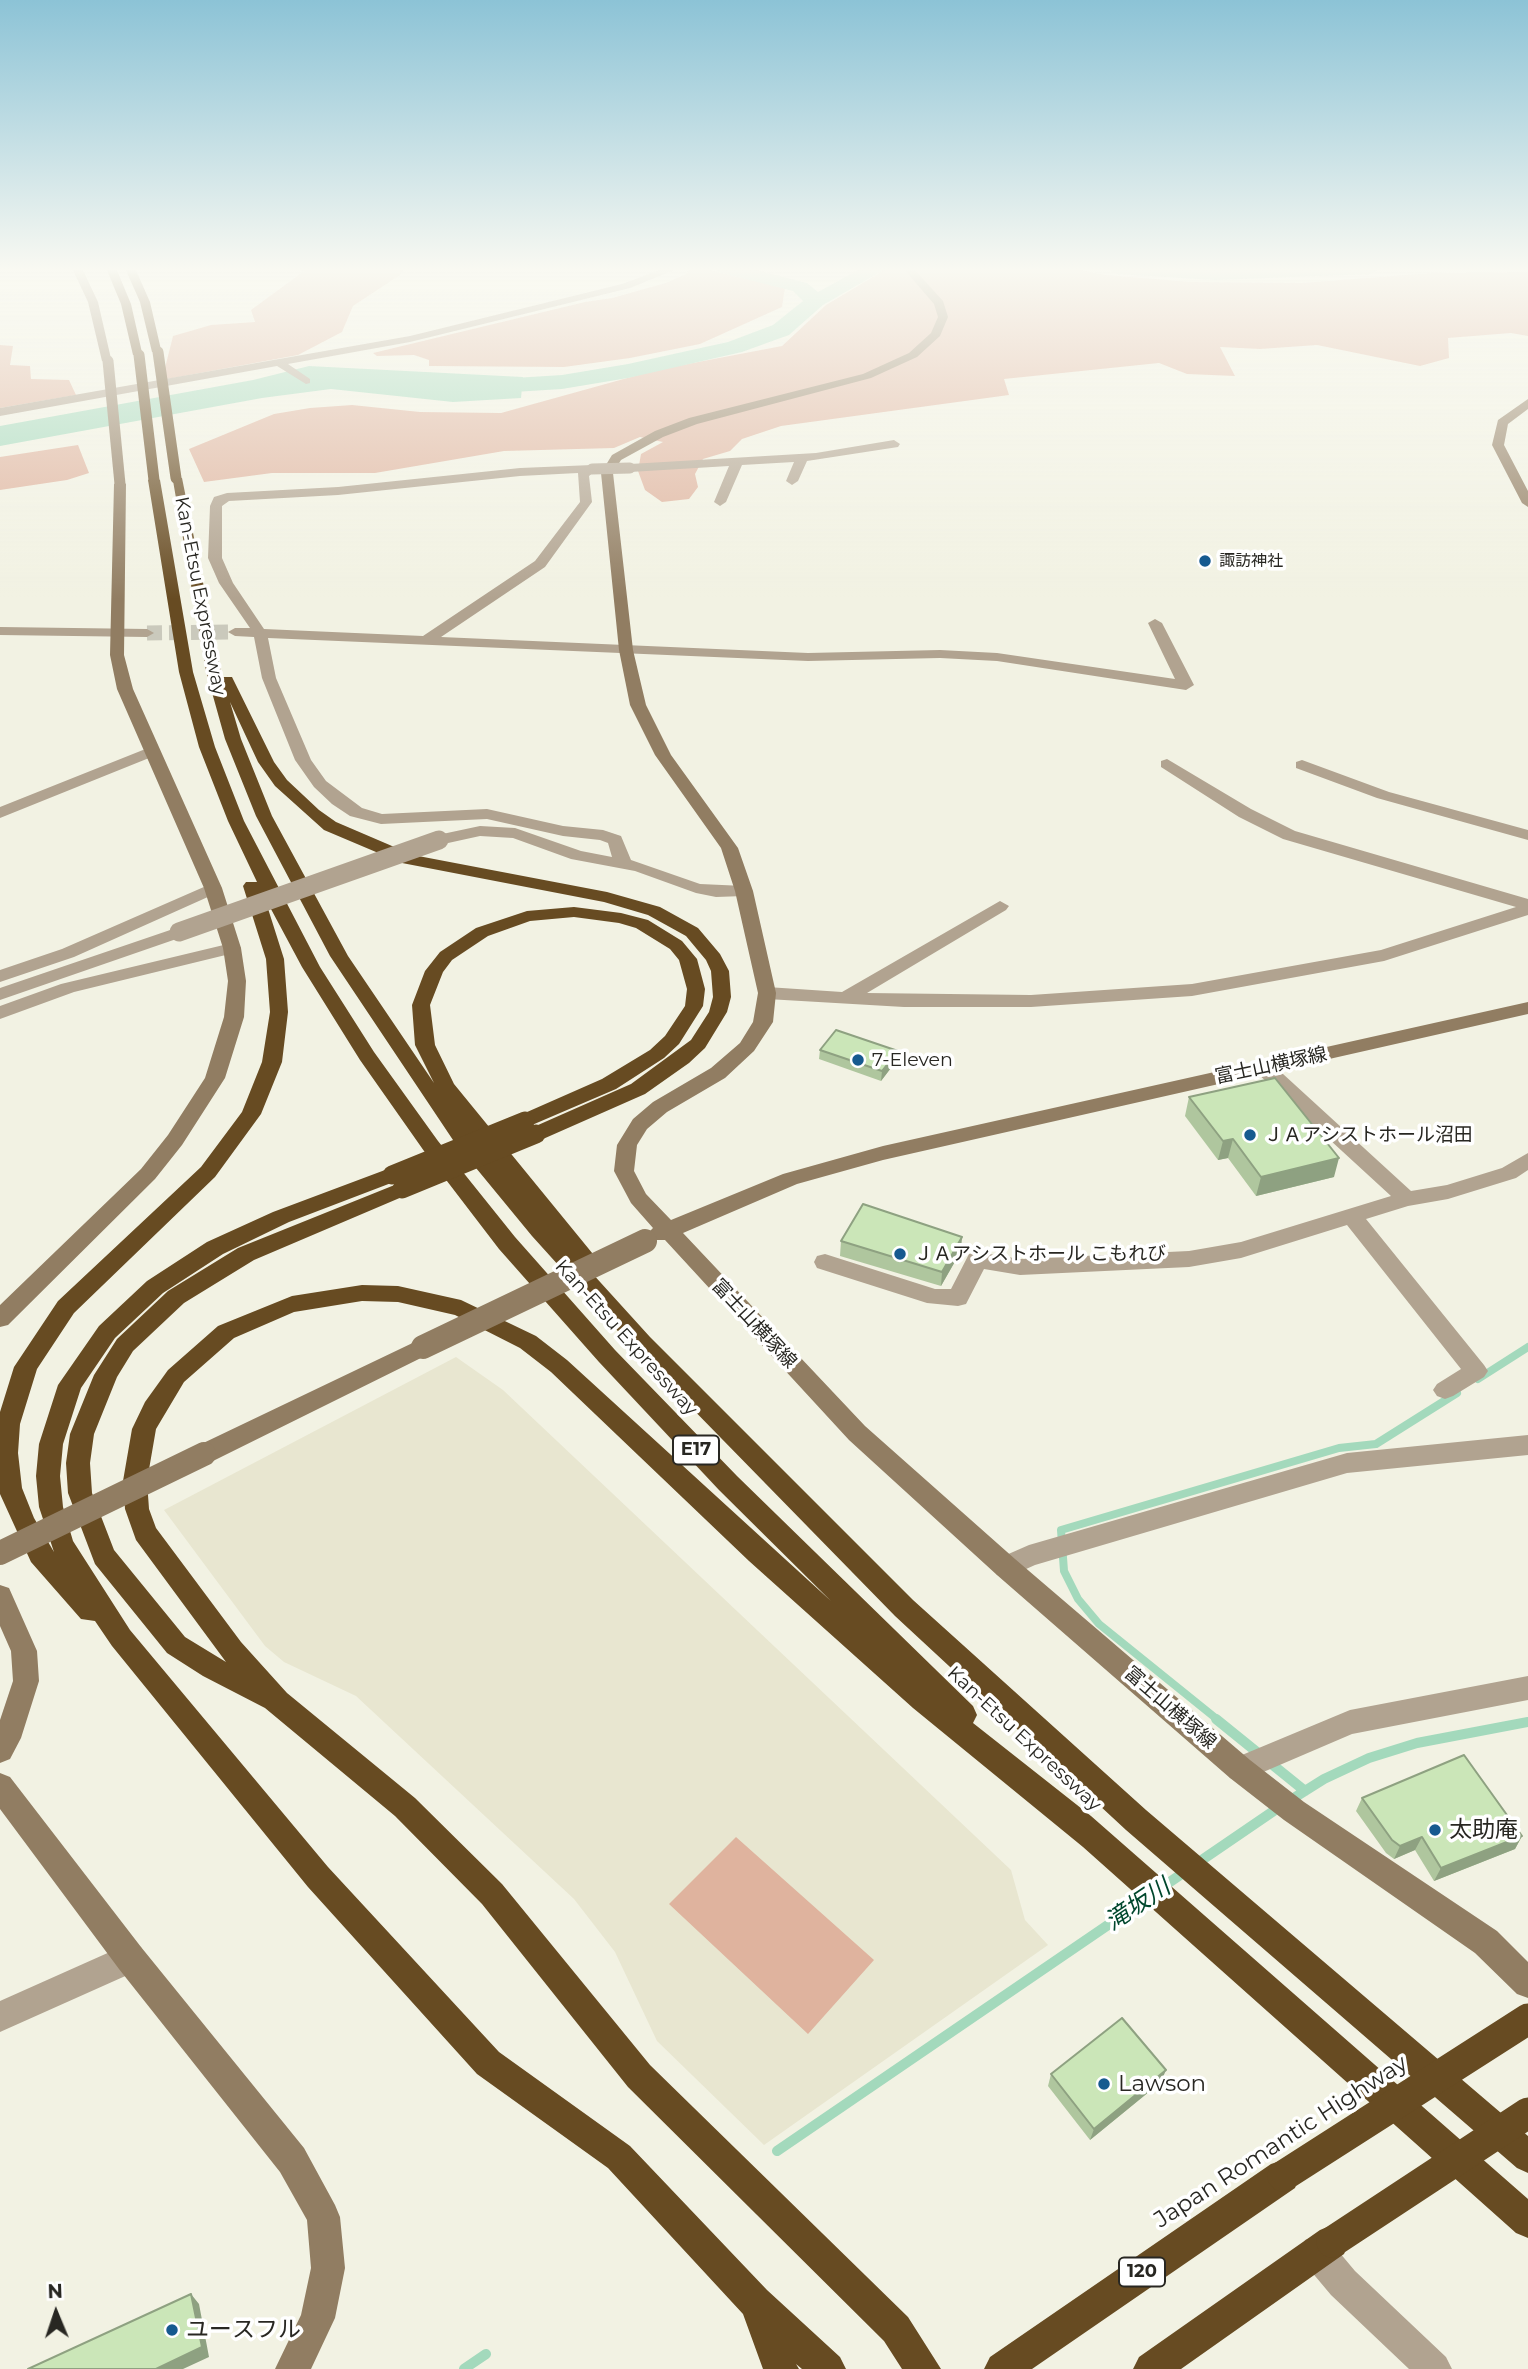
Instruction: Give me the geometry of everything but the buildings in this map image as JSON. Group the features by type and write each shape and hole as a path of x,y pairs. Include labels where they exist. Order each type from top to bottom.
{"highway":[{"name":"Kan-Etsu Expressway","path":"144,379 165,479 233,739 264,816 333,945 396,1044 460,1135 540,1231 642,1343 904,1608 1136,1820 1528,2157"},
{"name":"Kan-Etsu Expressway","path":"159,379 165,479 186,672 207,747 247,843 311,967 367,1056 430,1146 507,1242 607,1356 873,1629 1091,1836 1528,2221"},
{"path":"199,606 216,656 266,762 281,783 321,820 350,836 408,859 607,897 654,911 692,932 714,958 720,971 722,997 711,1027 698,1044 682,1059 638,1089 530,1128 397,1182 246,1254 176,1297 125,1345 96,1395 82,1434 78,1463 80,1493 104,1556 123,1583 176,1645 212,1668 277,1702"},
{"path":"121,1638 62,1583 40,1553 22,1520 10,1488 6,1453 8,1424 26,1367 43,1337 92,1280 208,1172 233,1142 251,1114 272,1062 279,1012 275,959 214,779 207,747"},
{"path":"530,1128 646,1062 672,1040 694,1006 696,989 688,960 676,945 642,924 599,913 551,913 504,922 462,943 446,956 426,987 421,1006 421,1024 432,1066 470,1121 764,1468"},
{"path":"397,1182 248,1232 185,1265 156,1286 107,1332 70,1385 51,1444 48,1476 51,1507 75,1569 121,1638 318,1877 488,2063 619,2157 755,2302 828,2369"},
{"path":"923,2369 896,2329 639,2076 492,1894 405,1807 277,1702 232,1650 145,1533 137,1509 135,1481 144,1429 157,1402 176,1376 226,1332 292,1304 327,1296 398,1294 431,1299 497,1325 528,1342 559,1366 758,1553 902,1680 1091,1836"},
{"name":"Japan Romantic Highway","path":"1002,2369 1283,2176 1528,2019"},
{"path":"1151,2369 1325,2247 1528,2113"},
{"path":"755,2302 781,2369"}],"street":[{"path":"0,1319 148,1174 199,1106 215,1078 234,1017 237,981 232,948 213,888 125,689 117,655 120,484 110,379"},
{"path":"0,412 201,379"},
{"path":"302,379 306,381"},
{"path":"0,1553 656,1236 624,1171 627,1145 640,1124 660,1107 718,1073 747,1047 763,1022 767,993 744,891 722,834 663,755 638,705 626,650 607,473 611,464 659,435 693,421 800,396 854,379"},
{"path":"1528,403 1508,415 1502,423 1498,439 1503,459 1528,503"},
{"path":"622,863 615,840 603,835 563,831 487,814 380,819 356,812 338,801 320,784 303,760 269,678 260,633 226,583 215,558 216,506 222,498 589,469 802,458 894,444"},
{"path":"792,481 802,458"},
{"path":"720,502 737,462"},
{"path":"426,640 540,564 586,502 583,476 589,469"},
{"path":"235,632 808,657 940,654 997,657 1186,685 1154,622"},
{"path":"0,631 146,633"},
{"path":"0,813 153,751"},
{"path":"1167,764 1245,813 1289,835 1528,907"},
{"path":"1302,765 1383,795 1528,835"},
{"path":"0,994 465,833 504,831 526,836 577,855 622,863 708,891 744,891"},
{"path":"0,976 68,953 213,888"},
{"path":"844,999 1000,906"},
{"path":"767,993 844,999 1031,1001 1192,990 1384,955 1528,907"},
{"path":"0,1013 68,988 232,948"},
{"name":"富士山横塚線","path":"1528,1008 844,1163 790,1179 656,1236 857,1433 1006,1567 1240,1769 1284,1803 1486,1942 1528,1983"},
{"path":"1264,1068 1407,1199"},
{"path":"825,1262 935,1297 958,1298 977,1260 1020,1267 1189,1259 1241,1250 1407,1199 1448,1192 1509,1173 1528,1160"},
{"path":"1351,1216 1476,1371 1445,1390"},
{"path":"1006,1567 1029,1556 1347,1463 1528,1446"},
{"path":"0,1596 24,1651 26,1681 11,1729 0,1749"},
{"path":"1240,1769 1350,1722 1528,1688"},
{"path":"0,1786 130,1958 292,2160 323,2217 328,2268 318,2318 293,2369"},
{"path":"0,2017 130,1958"},
{"path":"1325,2247 1343,2283 1434,2369"}],"shaded area":[{"path":"0,379 69,380 76,395 0,408"},
{"path":"523,379 521,398 453,402 331,389 262,398 0,446 0,426 253,380"},
{"path":"625,379 1008,379 1004,379 1009,395 781,426 742,439 730,451 703,459 695,474 698,487 689,499 662,502 645,490 638,471 641,454 663,442 640,437 614,448 504,451 375,473 272,473 204,482 189,449 274,414 310,408 352,405 420,412 501,413"},
{"path":"78,445 89,473 67,480 0,490 0,457"},
{"path":"456,1357 503,1390 1011,1870 1025,1920 1048,1945 764,2145 657,2041 615,1952 574,1899 356,1696 284,1662 265,1646 164,1510"},
{"path":"736,1837 874,1960 808,2034 669,1904"}],"waterway":[{"path":"466,388 583,379"},
{"path":"1478,1379 1528,1347"},
{"path":"1218,1720 1099,1624 1078,1599 1064,1571 1061,1530 1339,1448 1376,1444 1457,1393"},
{"path":"1216,1719 1305,1791"},
{"name":"滝坂川","path":"1305,1791 1369,1758 1417,1743 1528,1722"},
{"name":"滝坂川","path":"1289,1801 1305,1791"},
{"name":"滝坂川","path":"1196,1864 1278,1808"},
{"name":"滝坂川","path":"1161,1888 1186,1871"},
{"name":"滝坂川","path":"777,2151 1149,1897"},
{"name":"滝坂川","path":"464,2369 486,2354"}],"tunnel":[{"path":"147,633 235,632"}],"place":[{"name":"諏訪神社","path":"1205,561"},
{"name":"7-Eleven","path":"858,1060"},
{"name":"ＪＡアシストホール沼田","path":"1250,1135"},
{"name":"ＪＡアシストホール こもれび","path":"900,1254"},
{"name":"太助庵","path":"1435,1830"},
{"name":"Lawson","path":"1104,2084"},
{"name":"ユースフル","path":"172,2330"}]}
